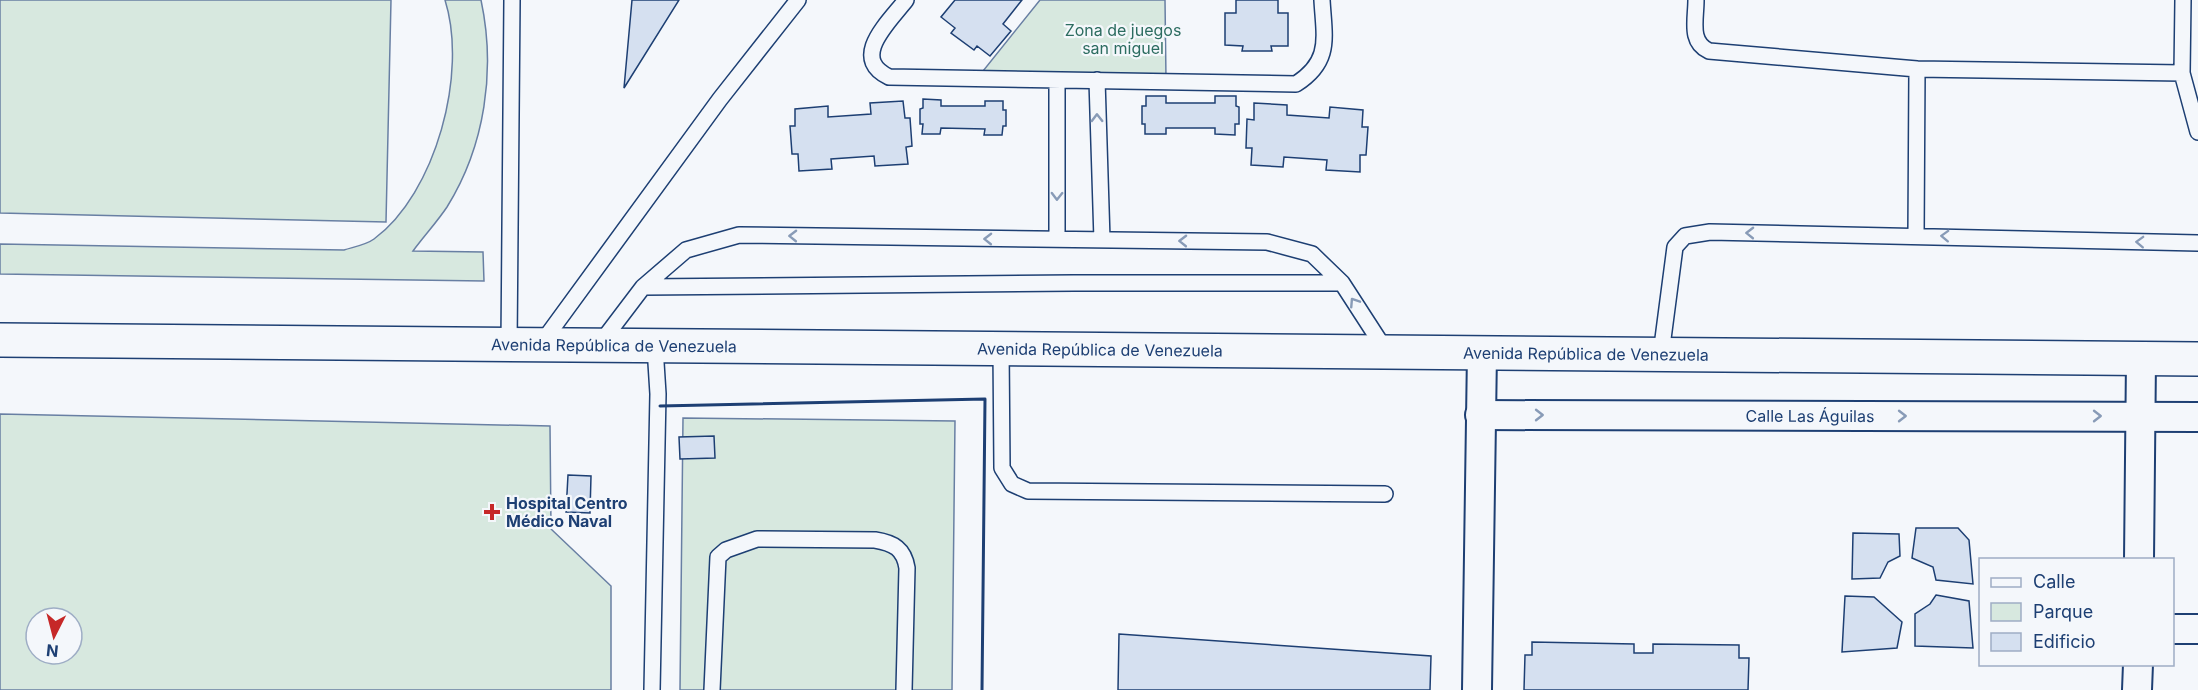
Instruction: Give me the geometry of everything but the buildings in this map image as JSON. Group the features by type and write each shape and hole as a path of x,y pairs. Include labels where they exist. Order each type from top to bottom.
{"main road":[{"name":"Avenida República de Venezuela","path":"0,340 2198,359"}],"street":[{"path":"1476,690 1482,352"},
{"path":"2139,558 2141,359"},
{"name":"Calle Las Águilas","path":"1480,415 2198,417"},
{"path":"2174,628 2198,629"},
{"path":"2137,690 2138,666"}],"lane":[{"path":"512,0 524,346"},
{"path":"524,346 798,0"},
{"path":"906,0 873,43 871,55 873,66 880,73 889,77 1296,84 1309,76 1318,66 1323,51 1322,0"},
{"path":"1696,0 1695,40 1701,48 1709,51 1917,69 2182,74"},
{"path":"2183,0 2182,74 2198,132"},
{"path":"1916,236 1917,69"},
{"path":"1056,239 1057,80"},
{"path":"1097,80 1102,240"},
{"path":"1661,354 1675,247 1685,236 1710,232 2198,243"},
{"path":"597,346 643,286 687,250 739,235 1267,242 1312,254 1342,283 1386,351"},
{"path":"643,286 1342,283"},
{"path":"652,690 658,394 656,347"},
{"path":"1001,348 1002,468 1012,484 1028,491 1385,494"},
{"path":"712,690 718,557 726,550 757,539 875,540 888,542 899,548 905,558 907,568 904,690"}],"green space":[{"path":"0,0 391,0 386,222 0,213"},
{"path":"445,0 481,0 487,53 484,107 470,159 460,183 443,213 413,251 483,252 484,281 0,274 0,244 344,250 371,241 396,219 414,193 430,162 441,130 449,96 452,62 451,29"},
{"name":"Zona de juegos san miguel","path":"1040,0 1165,0 1166,79 979,76"},
{"path":"0,414 550,426 551,529 611,586 611,690 0,690"},
{"path":"683,418 955,421 952,690 680,690"}],"wall":[{"path":"660,406 985,399 982,690"}],"place":[{"name":"Hospital Centro Médico Naval","path":"492,512"}]}
